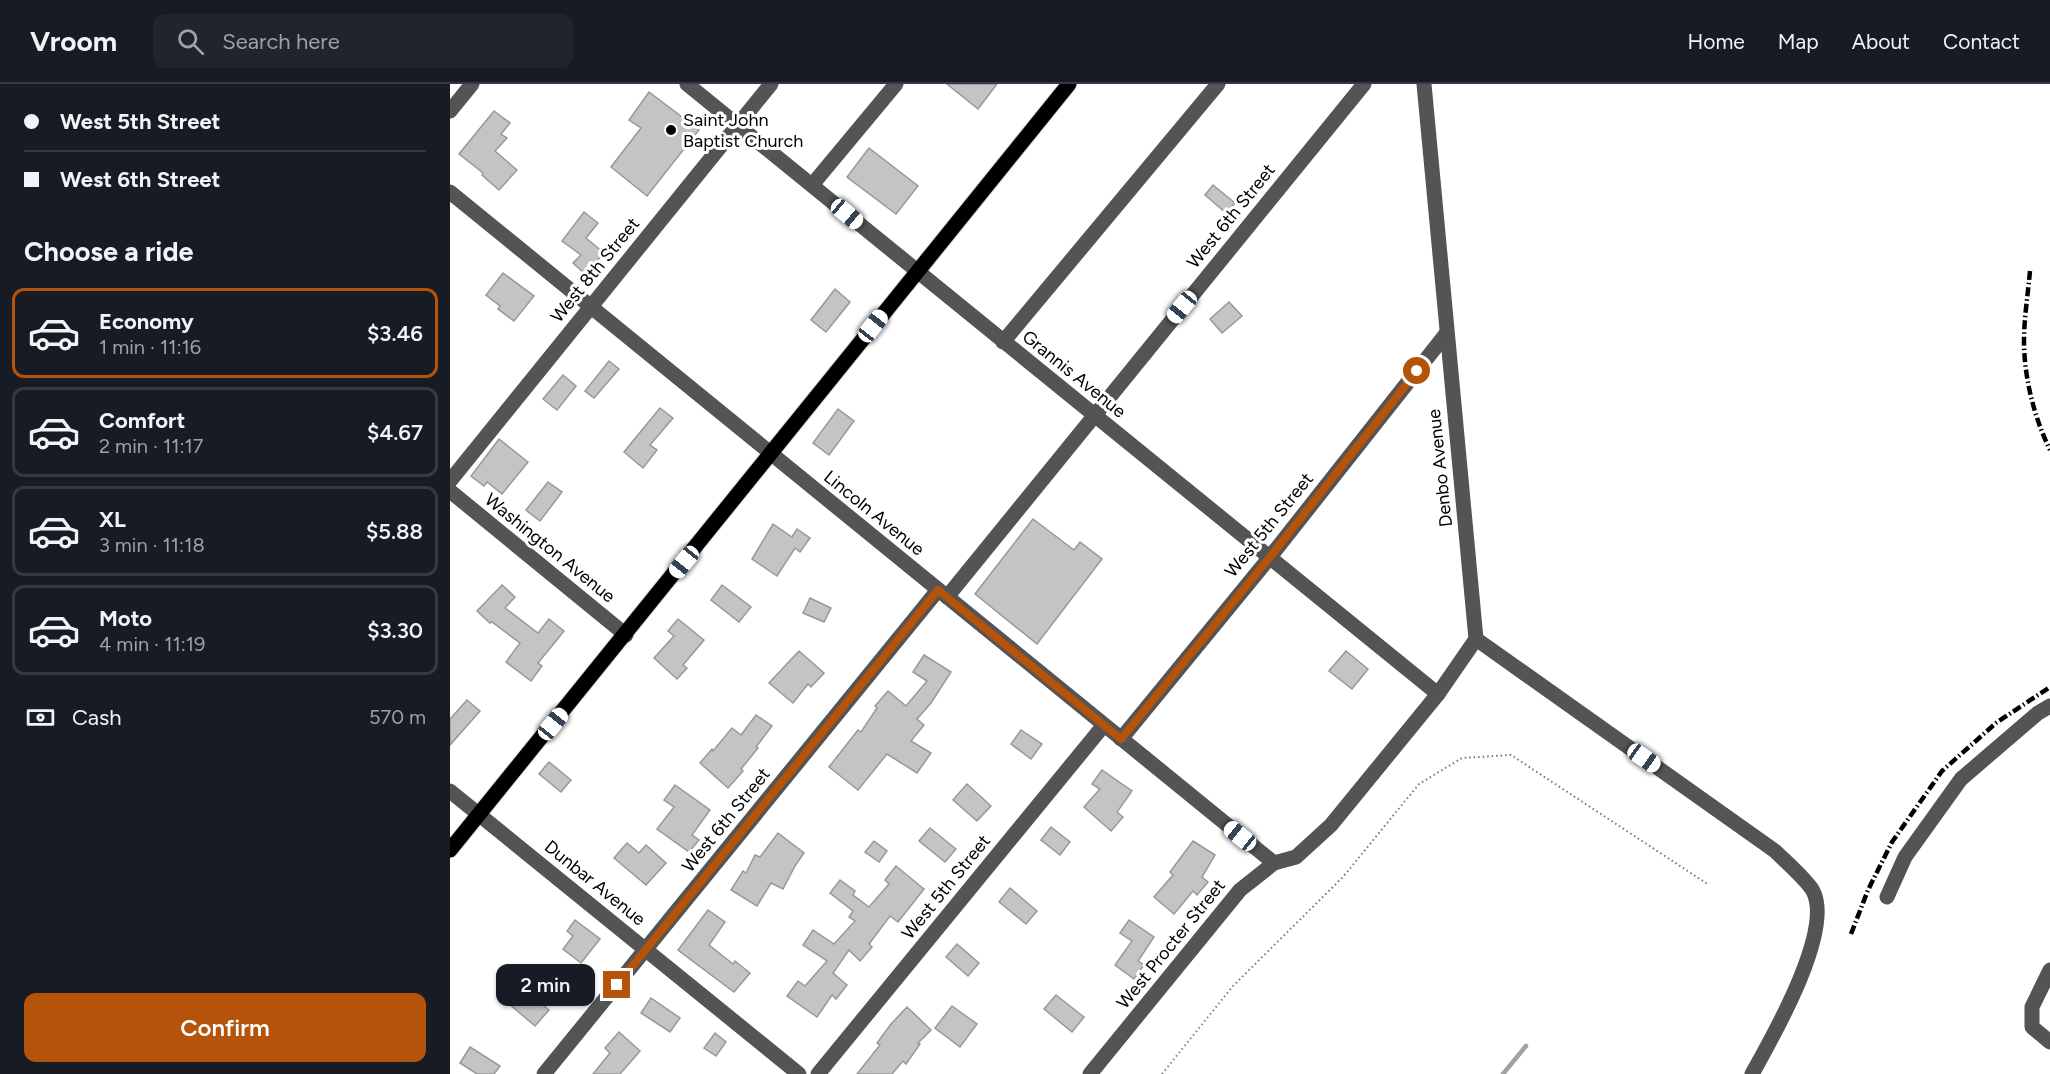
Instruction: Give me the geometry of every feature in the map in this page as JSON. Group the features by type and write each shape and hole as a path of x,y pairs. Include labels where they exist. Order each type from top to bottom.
{"main road":[{"path":"450,850 626,635 1067,85"}],"street":[{"path":"450,111 472,84"},
{"name":"Grannis Avenue","path":"687,84 1438,694"},
{"name":"West 8th Street","path":"450,481 771,84"},
{"path":"812,185 896,84"},
{"path":"1004,342 1218,84"},
{"name":"Denbo Avenue","path":"1424,84 1476,639"},
{"name":"West 6th Street","path":"544,1074 942,594 1094,415 1356,87"},
{"name":"Lincoln Avenue","path":"450,192 1274,863"},
{"name":"West 5th Street","path":"1121,739 1270,557 1446,334"},
{"name":"Washington Avenue","path":"450,491 626,635"},
{"path":"1438,694 1476,639 1775,851 1813,891 1819,912 1809,954 1785,1015 1752,1074"},
{"name":"West Procter Street","path":"1090,1074 1240,890 1274,863 1296,857 1331,825 1438,694"},
{"path":"1887,897 1905,857 1960,779 2038,713 2050,706"},
{"name":"West 5th Street","path":"818,1074 1104,725"},
{"name":"Dunbar Avenue","path":"450,790 799,1074"},
{"path":"2050,970 2032,1007 2032,1027 2050,1042"}],"path":[{"path":"1162,1074 1233,986 1343,877 1419,783 1462,758 1511,755 1709,885"}],"building":[{"path":"947,84 997,84 978,109"},
{"path":"649,92 699,130 647,196 611,167 641,128 629,120"},
{"path":"494,111 510,123 501,134 507,138 495,151 517,170 499,190 482,175 483,173 459,154"},
{"path":"869,148 918,186 896,214 847,177"},
{"path":"1213,185 1235,203 1226,213 1205,195"},
{"path":"584,212 598,223 586,238 604,253 585,274 573,263 581,255 562,241"},
{"path":"503,273 534,296 514,321 498,309 500,306 486,295"},
{"path":"835,289 850,302 826,332 811,320"},
{"path":"1229,302 1242,316 1222,333 1210,319"},
{"path":"609,361 619,369 594,398 585,391"},
{"path":"563,375 576,386 557,410 543,399"},
{"path":"660,408 673,418 650,445 657,450 643,468 624,452"},
{"path":"838,409 854,421 829,455 813,443"},
{"path":"499,439 528,462 502,494 487,482 484,486 471,476"},
{"path":"548,482 562,492 540,521 526,510"},
{"path":"1033,519 1074,550 1080,542 1102,559 1037,644 975,594"},
{"path":"773,524 792,537 797,529 810,538 800,552 795,548 777,576 752,559"},
{"path":"502,585 515,597 505,608 538,633 549,619 564,631 538,663 542,666 531,681 506,662 520,643 492,622 490,623 477,611"},
{"path":"722,585 751,607 739,622 711,600"},
{"path":"810,598 831,608 824,622 803,613"},
{"path":"678,619 704,640 683,665 687,668 677,679 654,658 674,636 668,631"},
{"path":"799,651 824,673 811,687 808,684 793,703 769,683"},
{"path":"1346,651 1368,669 1352,689 1329,671"},
{"path":"924,655 951,672 931,703 917,719 924,725 911,741 931,753 917,773 887,754 858,790 829,767 858,730 861,732 877,708 875,706 888,691 906,706 927,681 913,672"},
{"path":"467,700 480,711 450,745 450,719"},
{"path":"756,715 772,726 741,769 743,771 728,788 700,763 732,728 741,735"},
{"path":"1021,730 1042,744 1031,759 1011,744"},
{"path":"549,762 571,780 561,792 539,774"},
{"path":"1102,770 1132,791 1117,812 1123,817 1111,831 1084,807 1100,789 1092,784"},
{"path":"967,784 991,806 977,821 953,800"},
{"path":"675,785 710,810 692,835 699,840 689,852 657,829 674,807 664,800"},
{"path":"1051,827 1070,842 1060,855 1041,840"},
{"path":"930,828 956,849 945,862 919,841"},
{"path":"778,833 804,853 783,889 771,883 757,906 731,890 743,871 746,873 755,855 760,857"},
{"path":"874,841 887,851 879,862 865,852"},
{"path":"1193,841 1215,855 1202,877 1208,882 1197,895 1193,891 1174,914 1154,897 1173,875 1170,872"},
{"path":"627,843 639,853 646,845 666,863 646,885 614,858"},
{"path":"896,866 924,889 898,922 890,916 869,944 872,947 860,961 849,950 833,973 847,985 836,999 832,995 817,1017 787,996 798,981 805,986 827,961 803,945 813,930 834,944 855,921 849,917 853,911 830,893 840,880 855,891 853,895 869,907 889,884 885,880"},
{"path":"1010,888 1037,911 1026,924 999,902"},
{"path":"708,910 725,922 709,945 733,964 735,961 750,973 734,992 678,950"},
{"path":"575,920 600,939 581,963 563,949 573,936 567,931"},
{"path":"1129,920 1154,937 1138,961 1144,965 1134,979 1115,965 1132,941 1120,933"},
{"path":"957,944 979,963 968,976 946,957"},
{"path":"523,987 549,1010 535,1026 508,1003"},
{"path":"1056,995 1084,1017 1072,1032 1044,1009"},
{"path":"651,998 680,1018 670,1032 641,1013"},
{"path":"952,1006 977,1024 960,1047 935,1028"},
{"path":"907,1007 931,1030 918,1043 920,1044 906,1064 903,1061 892,1074 857,1074 880,1045 877,1043 891,1024"},
{"path":"619,1032 640,1051 620,1074 593,1074 610,1053 605,1048"},
{"path":"715,1033 726,1042 716,1056 704,1048"},
{"path":"470,1047 500,1066 494,1074 477,1074 460,1063"}],"waterway":[{"path":"1503,1074 1526,1046"}],"railway":[{"path":"2030,271 2025,315 2024,355 2035,411 2050,450"},
{"path":"1851,934 1868,890 1892,842 1942,771 1996,723 2050,687"}],"place":[{"name":"Saint John Baptist Church","path":"671,130"}],"route":[{"path":"617,985 938,590 1121,739 1270,557 1417,371"}]}
